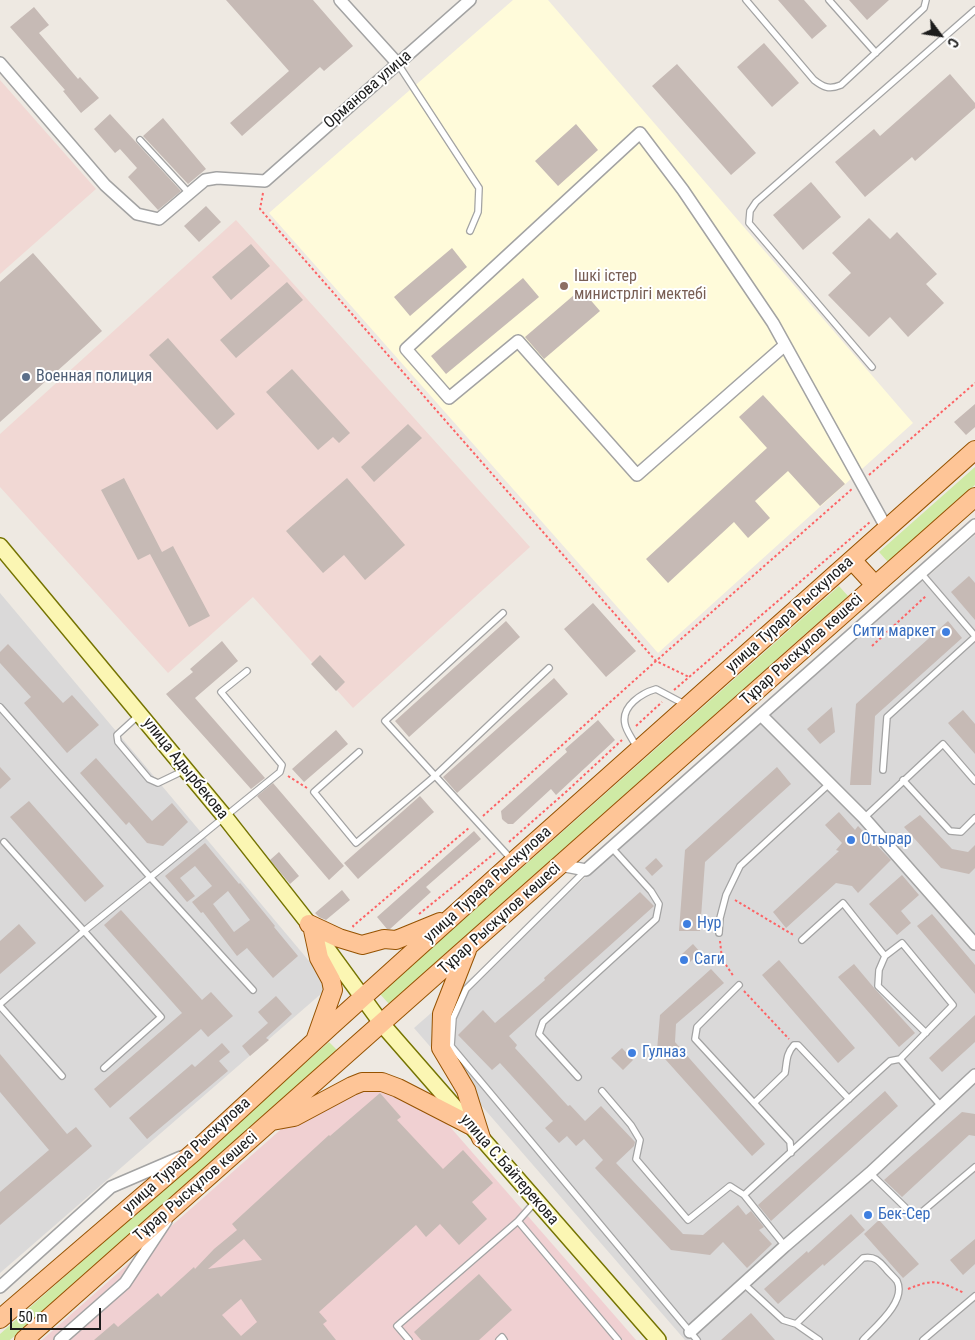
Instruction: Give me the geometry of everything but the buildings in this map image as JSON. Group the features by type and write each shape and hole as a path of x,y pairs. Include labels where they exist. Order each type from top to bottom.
{"main road":[{"name":"улица Турара Рыскулова","path":"0,1320 194,1152 514,861 975,450"},
{"name":"Тұрар Рыскұлов көшесі","path":"24,1340 975,497"},
{"name":"улица Адырбекова","path":"0,546 225,817 311,927 362,998"},
{"path":"852,560 875,585"},
{"path":"311,927 339,938 362,944 384,939 396,940 452,917"},
{"path":"311,927 319,958 333,990 315,1041"},
{"path":"468,948 442,1014 441,1048 466,1090 476,1132"},
{"name":"улица С.Байтерекова","path":"362,998 382,1024 658,1340"},
{"path":"271,1121 294,1117 352,1086 362,1082 373,1081 398,1088 476,1132"}],"street":[{"path":"340,0 398,64"},
{"name":"Орманова улица","path":"266,181 470,0"},
{"path":"0,63 104,185 137,214 159,219 205,180 217,178 266,181"},
{"path":"785,345 637,475 518,341 448,398 406,349 640,132 683,190 773,323 887,529"},
{"path":"560,865 586,870 975,525"},
{"path":"761,715 864,818 975,944"},
{"path":"694,1336 744,1284 870,1173 975,1075"},
{"path":"0,1287 111,1187 194,1152"},
{"path":"60,1340 125,1283 178,1202"}],"lane":[{"path":"746,0 814,80 827,88 834,88 840,85 924,8 926,0"},
{"path":"829,0 876,52"},
{"path":"872,367 749,223 750,211 756,202 975,10"},
{"path":"398,64 479,188 478,212 470,231"},
{"path":"140,140 189,193"},
{"path":"883,770 887,717 975,636 921,573"},
{"path":"503,613 385,721 514,861"},
{"path":"359,752 314,792 356,843 435,776 549,668"},
{"path":"62,1076 0,1005 84,931 280,772 282,765 221,692 247,671"},
{"path":"638,750 625,726 624,717 633,702 643,693 656,689 688,706"},
{"path":"0,707 253,990"},
{"path":"140,714 117,734 118,742 149,779 158,783 186,769"},
{"path":"864,818 943,744 975,781"},
{"path":"904,780 950,832 961,832 975,818"},
{"path":"719,933 720,918 726,895 740,866 829,784"},
{"path":"4,842 161,1017 104,1068"},
{"path":"578,1077 539,1034 543,1022 656,919 659,904 651,891 612,848"},
{"path":"586,870 466,989 453,1018 451,1046 694,1336"},
{"path":"802,940 843,904 885,956"},
{"path":"744,1195 890,1061 900,1059 926,1033 953,1005 902,943 885,956 879,970 878,986 926,1033"},
{"path":"739,985 697,1027 695,1039 790,1142 791,1153"},
{"path":"754,1103 785,1073 786,1058 789,1050 794,1045 798,1045 849,1099"},
{"path":"900,1059 941,1106"},
{"path":"602,1091 631,1125 640,1140 636,1159 688,1220 730,1186 744,1195 785,1246"},
{"path":"870,1173 911,1213 918,1214 975,1167"},
{"path":"409,1340 397,1326 518,1222 536,1201"},
{"path":"518,1222 618,1340"},
{"path":"796,1324 863,1258 871,1257 878,1260 897,1282 899,1292 892,1309 863,1340"},
{"path":"744,1284 783,1320 796,1324 819,1340"},
{"path":"923,1340 974,1296"},
{"path":"499,1340 502,1337 504,1340"}],"path":[{"path":"266,181 260,209 656,661 689,677"},
{"path":"361,929 353,926 477,821 656,661 975,383"},
{"path":"872,646 934,588"},
{"path":"280,772 314,792"},
{"path":"726,895 802,940"},
{"path":"719,933 722,959 739,985 794,1045"},
{"path":"899,1292 921,1284 940,1282 974,1296"}],"shaded area":[{"name":"Ішкі істер министрлігі мектебі","path":"513,0 548,0 913,423 658,653 269,213"},
{"path":"0,80 96,189 0,274"},
{"path":"236,220 530,547 353,708 253,597 168,673 0,487 0,434"},
{"path":"975,535 975,1340 685,1340 414,1028"},
{"path":"0,593 330,986 0,1273"},
{"path":"356,1081 417,1089 636,1340 42,1340 287,1124"}],"green space":[{"path":"975,467 975,485 888,562 879,552"},
{"path":"839,586 848,596 389,1004 380,994"},
{"path":"329,1042 337,1050 10,1340 0,1340 0,1334"}],"place":[{"name":"Ішкі істер министрлігі мектебі","path":"564,286"},
{"name":"Военная полиция","path":"26,377"},
{"name":"Сити маркет","path":"946,632"},
{"name":"Отырар","path":"851,840"},
{"name":"Нур","path":"687,924"},
{"name":"Саги","path":"684,960"},
{"name":"Гулназ","path":"632,1053"},
{"name":"Бек-Сер","path":"868,1215"}]}
